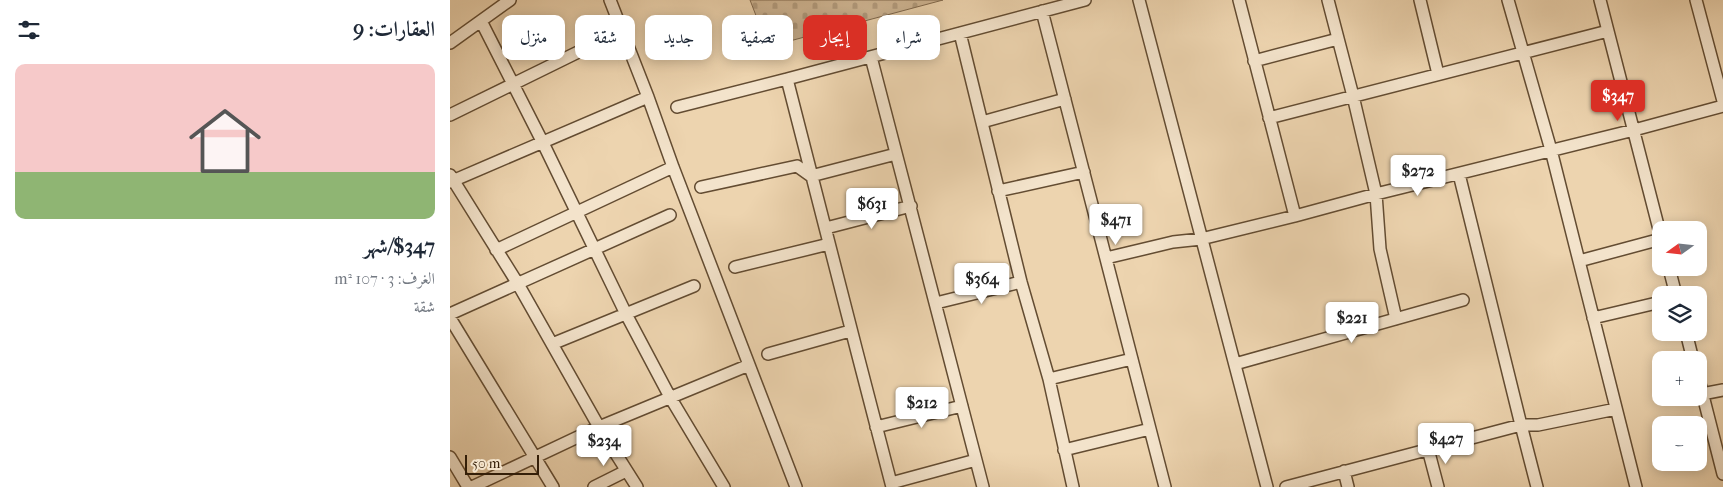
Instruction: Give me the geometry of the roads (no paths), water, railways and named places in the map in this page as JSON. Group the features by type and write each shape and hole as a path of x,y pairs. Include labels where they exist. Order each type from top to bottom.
{"street":[{"path":"450,43 510,0"},
{"path":"610,0 616,15"},
{"path":"677,106 1085,0"},
{"path":"1139,0 1267,487"},
{"path":"1239,0 1295,216"},
{"path":"1328,0 1376,194 1380,249 1396,318"},
{"path":"1420,0 1438,74"},
{"path":"1508,0 1551,150 1636,487"},
{"path":"1600,0 1657,221"},
{"path":"1696,0 1723,101"},
{"path":"1042,11 1164,487"},
{"path":"481,21 626,314 670,397 724,487"},
{"path":"1269,118 1608,31"},
{"path":"960,34 1021,282 1048,379 1073,487"},
{"path":"1254,61 1338,39"},
{"path":"450,115 575,53"},
{"path":"871,57 983,487"},
{"path":"634,60 796,487"},
{"path":"786,79 826,228 850,331 892,485 976,460"},
{"path":"637,487 599,427 518,284 451,179 543,143 648,97"},
{"path":"982,122 1066,99"},
{"path":"1106,258 1180,240 1202,239 1723,106"},
{"path":"701,187 796,166 811,176 896,154"},
{"path":"496,250 674,167"},
{"path":"998,191 1084,172"},
{"path":"1459,174 1520,425 1537,487"},
{"path":"826,228 911,206"},
{"path":"450,314 670,215"},
{"path":"1579,261 1652,241"},
{"path":"735,267 829,244"},
{"path":"936,303 1021,282"},
{"path":"552,344 694,286"},
{"path":"1235,364 1463,300"},
{"path":"1593,318 1652,304"},
{"path":"450,318 553,487"},
{"path":"768,354 850,331"},
{"path":"1048,379 1132,359"},
{"path":"472,487 599,427 749,365"},
{"path":"1707,393 1723,390"},
{"path":"876,427 962,406"},
{"path":"1705,406 1723,474"},
{"path":"1286,487 1520,425 1538,425 1616,409"},
{"path":"1064,450 1150,429"},
{"path":"1428,449 1438,487"},
{"path":"450,457 468,487"},
{"path":"594,487 626,471"},
{"path":"1344,472 1348,487"}]}
